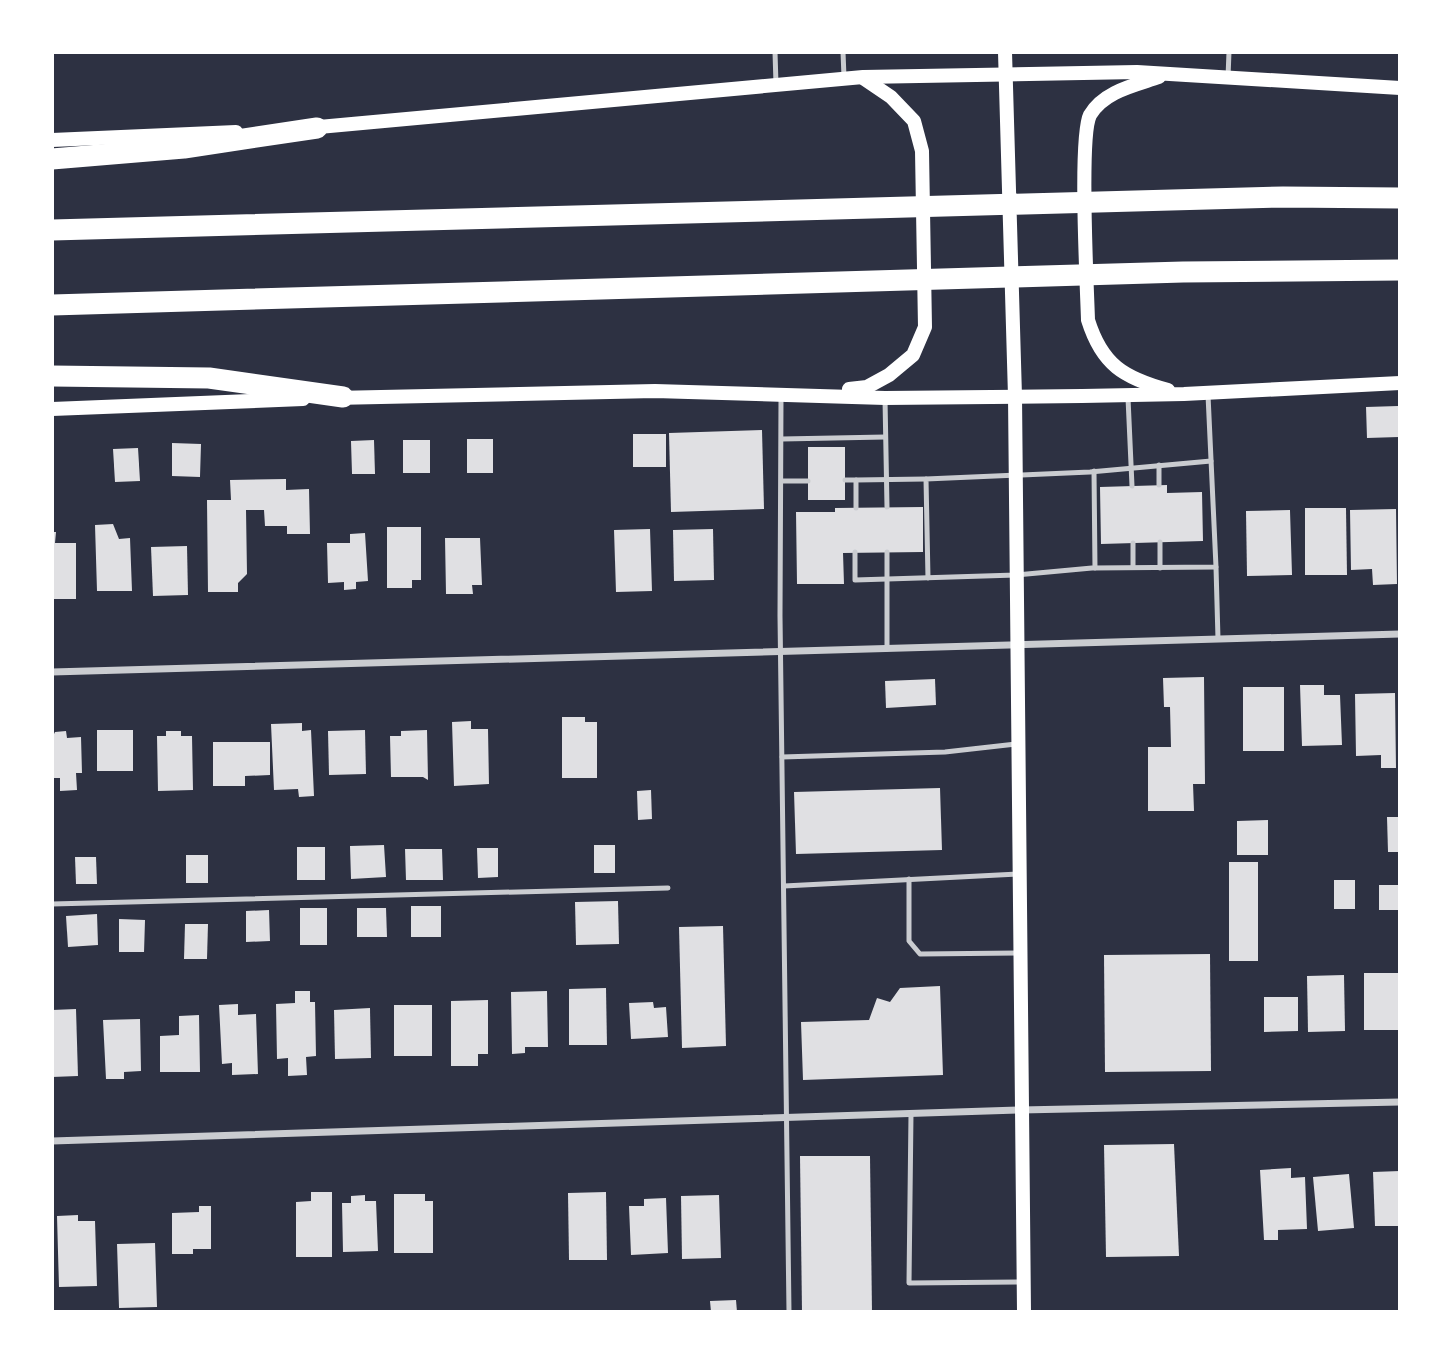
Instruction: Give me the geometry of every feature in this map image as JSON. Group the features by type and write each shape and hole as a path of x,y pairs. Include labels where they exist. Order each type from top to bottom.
{"highway":[{"path":"52,159 184,148 317,128"},
{"path":"52,230 1271,198 1399,198"},
{"path":"52,305 1142,273 1399,270"},
{"path":"52,376 209,378 343,397"}],"main road":[{"path":"1005,52 1015,396 1015,645 1024,1311"},
{"path":"1167,74 1115,91 1090,116 1085,146 1088,320 1096,346 1119,371 1146,384 1184,394"},
{"path":"52,140 317,128 863,77 1167,74 1399,88"},
{"path":"810,394 867,387 889,376 913,355 925,327 922,151 914,121 891,97 863,77"},
{"path":"52,409 343,397 655,391 885,398 1184,394 1399,383"}],"street":[{"path":"52,672 1399,634"},
{"path":"52,1141 1021,1110 1399,1102"}],"lane":[{"path":"775,52 776,85"},
{"path":"843,52 844,79"},
{"path":"1228,78 1229,52"},
{"path":"1208,392 1218,639"},
{"path":"781,393 781,651 789,1311"},
{"path":"1128,395 1132,486"},
{"path":"885,398 887,507"},
{"path":"782,439 885,438"},
{"path":"845,480 1015,476 1211,461"},
{"path":"1159,465 1159,485"},
{"path":"1094,471 1095,568"},
{"path":"856,480 856,508"},
{"path":"926,480 928,578"},
{"path":"783,481 808,481"},
{"path":"1160,542 1160,568"},
{"path":"1133,543 1133,567"},
{"path":"855,552 855,580 1016,575 1095,568 1216,567"},
{"path":"887,552 887,649"},
{"path":"782,757 945,752 1016,744"},
{"path":"784,886 1018,874"},
{"path":"909,879 909,941 920,954 1019,953"},
{"path":"52,904 668,888"},
{"path":"911,1114 909,1283 1023,1282"}],"building":[{"path":"1398,406 1399,437 1367,438 1366,407"},
{"path":"762,430 764,509 671,512 669,433"},
{"path":"633,434 666,434 666,467 633,467"},
{"path":"467,439 493,439 493,473 467,473"},
{"path":"374,440 375,474 352,474 351,441"},
{"path":"403,440 430,440 430,473 403,473"},
{"path":"172,443 201,444 200,477 172,476"},
{"path":"808,447 845,447 845,500 808,500"},
{"path":"138,448 140,481 115,482 113,449"},
{"path":"286,479 286,490 309,489 310,534 287,534 287,526 265,526 264,510 246,510 247,574 238,583 238,592 208,592 207,500 231,500 230,480"},
{"path":"1167,485 1167,493 1202,492 1203,541 1101,544 1100,487"},
{"path":"923,507 923,552 843,553 844,584 797,584 796,512 835,512 835,508"},
{"path":"1305,508 1346,508 1347,575 1305,575"},
{"path":"1396,509 1397,584 1373,585 1372,569 1351,570 1350,510"},
{"path":"1290,510 1292,575 1247,576 1246,511"},
{"path":"113,524 119,539 130,538 132,591 97,591 95,525"},
{"path":"387,527 421,527 421,580 412,580 412,588 387,588"},
{"path":"650,529 652,591 616,592 614,530"},
{"path":"713,529 714,580 674,581 673,530"},
{"path":"52,532 56,532 55,543 76,543 76,599 52,599"},
{"path":"365,533 368,581 356,582 356,589 344,590 344,582 328,583 327,543 350,543 350,534"},
{"path":"445,538 480,538 482,585 472,585 473,594 446,594"},
{"path":"187,546 188,595 153,596 151,547"},
{"path":"1204,677 1205,784 1193,784 1194,811 1148,811 1148,747 1171,747 1170,707 1164,707 1163,678"},
{"path":"935,679 936,705 886,708 885,681"},
{"path":"1300,685 1324,685 1324,695 1340,695 1342,745 1302,746"},
{"path":"1243,687 1284,687 1284,751 1243,751"},
{"path":"1395,693 1396,768 1381,768 1381,755 1356,756 1355,694"},
{"path":"562,717 585,717 585,722 597,722 597,778 562,778"},
{"path":"471,721 471,729 488,729 489,784 454,786 452,722"},
{"path":"302,723 302,731 311,730 314,796 299,797 298,789 274,790 271,724"},
{"path":"97,730 133,730 133,771 97,771"},
{"path":"365,730 366,774 329,775 328,731"},
{"path":"427,730 428,780 423,777 391,777 390,736 401,736 401,731"},
{"path":"66,731 67,738 81,737 82,773 76,773 77,790 60,791 60,778 52,778 52,738 55,732"},
{"path":"166,731 181,731 181,736 192,736 193,790 158,791 157,736 166,736"},
{"path":"213,742 270,742 270,775 245,776 245,786 213,786"},
{"path":"940,788 942,850 796,854 794,792"},
{"path":"651,790 652,819 638,820 637,791"},
{"path":"1387,817 1400,817 1400,852 1388,852"},
{"path":"1268,820 1268,855 1237,855 1237,821"},
{"path":"384,845 386,877 351,879 350,846"},
{"path":"594,845 615,845 615,873 594,873"},
{"path":"297,847 325,847 325,880 297,880"},
{"path":"477,848 498,848 498,877 478,878"},
{"path":"405,849 442,849 443,880 406,880"},
{"path":"186,855 208,855 208,883 186,883"},
{"path":"75,857 96,857 97,884 76,884"},
{"path":"1229,862 1258,862 1258,961 1229,961"},
{"path":"1334,880 1355,880 1355,909 1334,909"},
{"path":"1379,885 1400,885 1400,910 1379,910"},
{"path":"618,901 619,944 576,945 575,902"},
{"path":"411,906 441,906 441,937 411,937"},
{"path":"300,908 327,908 327,945 300,945"},
{"path":"357,908 386,908 387,937 357,937"},
{"path":"269,910 270,941 246,942 246,911"},
{"path":"97,914 98,945 68,947 66,916"},
{"path":"119,919 145,920 144,952 119,952"},
{"path":"185,924 208,924 207,959 184,959"},
{"path":"723,926 726,1046 682,1048 679,927"},
{"path":"1210,954 1211,1071 1105,1072 1104,955"},
{"path":"1364,973 1400,973 1400,1030 1364,1030"},
{"path":"1344,975 1345,1031 1308,1032 1307,976"},
{"path":"940,986 943,1075 803,1080 801,1022 869,1020 877,998 890,1002 900,988"},
{"path":"606,988 607,1045 569,1045 569,989"},
{"path":"295,991 310,991 310,1002 315,1002 316,1056 306,1057 307,1075 288,1076 288,1058 277,1059 276,1004 295,1003"},
{"path":"547,991 548,1047 525,1047 525,1053 512,1054 511,992"},
{"path":"1264,997 1298,997 1298,1031 1264,1032"},
{"path":"488,1000 488,1054 478,1054 478,1066 451,1066 451,1001"},
{"path":"653,1002 654,1008 666,1007 668,1037 631,1039 629,1003"},
{"path":"238,1004 238,1015 256,1014 258,1074 232,1075 232,1063 222,1064 219,1005"},
{"path":"394,1005 432,1005 432,1056 394,1056"},
{"path":"370,1008 371,1058 335,1059 334,1010"},
{"path":"76,1009 78,1076 52,1077 52,1010"},
{"path":"199,1015 200,1072 160,1072 160,1036 179,1035 179,1016"},
{"path":"140,1019 141,1071 124,1072 124,1079 106,1079 103,1020"},
{"path":"1174,1144 1179,1256 1106,1257 1104,1145"},
{"path":"800,1156 870,1156 872,1312 802,1312"},
{"path":"1291,1168 1291,1178 1305,1177 1307,1229 1278,1230 1278,1240 1264,1240 1260,1170"},
{"path":"1400,1171 1400,1226 1375,1226 1373,1172"},
{"path":"1349,1174 1354,1228 1318,1231 1313,1177"},
{"path":"311,1192 332,1192 332,1257 296,1257 296,1202 311,1201"},
{"path":"606,1192 607,1260 569,1260 568,1193"},
{"path":"394,1194 425,1194 425,1201 433,1201 433,1253 394,1253"},
{"path":"365,1195 365,1201 376,1201 378,1251 343,1252 342,1203 351,1203 351,1196"},
{"path":"719,1195 721,1258 682,1259 681,1196"},
{"path":"666,1198 668,1253 631,1255 629,1206 644,1206 644,1199"},
{"path":"199,1206 211,1206 211,1249 193,1249 193,1254 172,1254 172,1213 199,1212"},
{"path":"78,1215 78,1221 95,1221 97,1286 59,1287 57,1216"},
{"path":"155,1243 157,1307 119,1308 117,1244"},
{"path":"736,1300 737,1312 711,1312 710,1301"}]}
